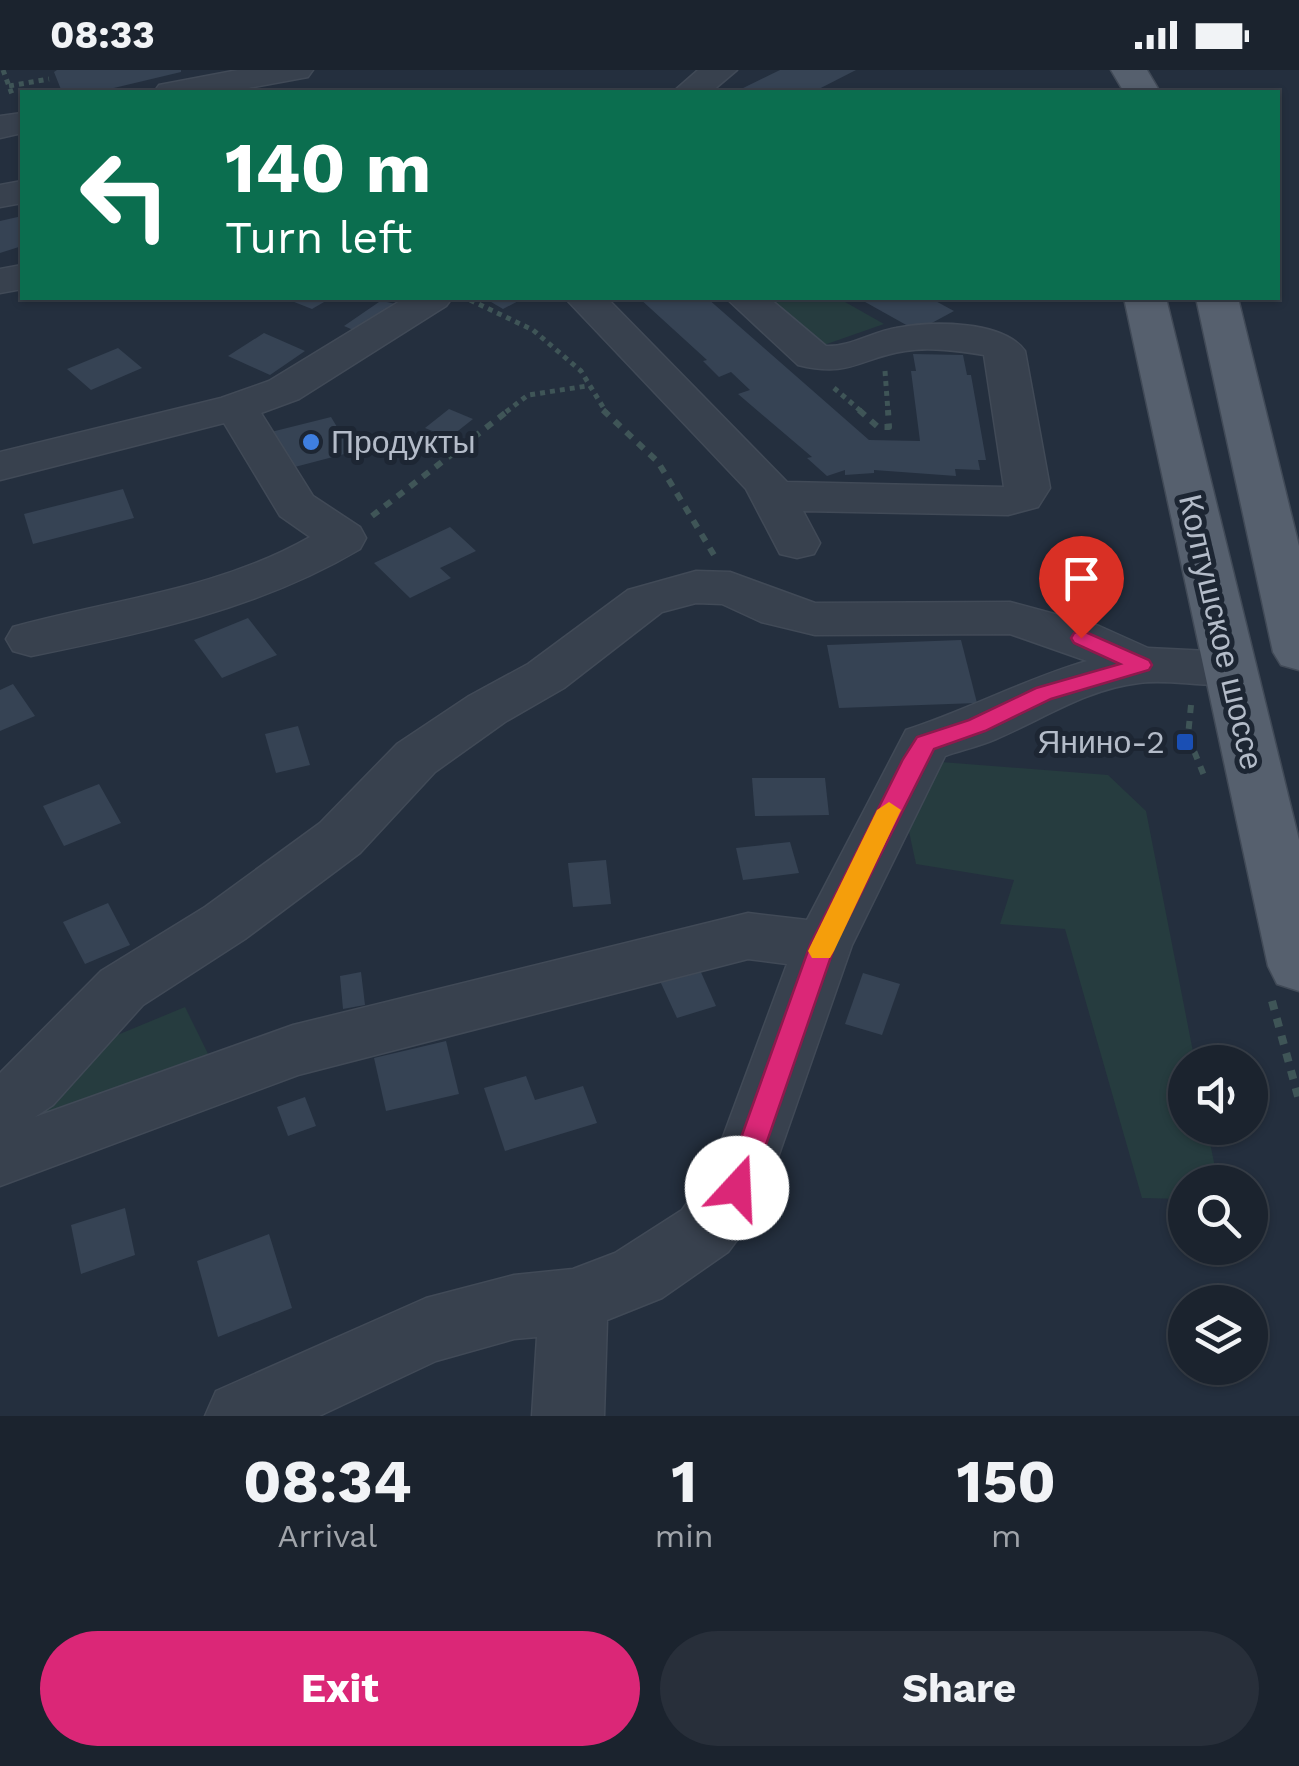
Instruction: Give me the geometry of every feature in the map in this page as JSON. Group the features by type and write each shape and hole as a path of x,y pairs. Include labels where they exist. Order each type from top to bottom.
{"main road":[{"name":"Колтушское шоссе","path":"1145,300 1299,966"},
{"path":"1217,300 1299,652"}],"street":[{"path":"183,90 296,70"},
{"path":"693,90 720,70"},
{"path":"0,466 236,406 284,390 429,300"},
{"path":"587,300 765,484 797,543"},
{"path":"748,300 814,356 841,360 899,340 998,345 1004,351 1028,488 1022,497 1008,501 772,496"},
{"path":"30,639 252,582 308,561 343,538 296,506 236,406"},
{"path":"0,1107 31,1086 122,988 225,923 340,838 416,758 487,709 546,676 645,601 696,587 730,588 778,610 815,619 1010,618 1081,638 1142,665"},
{"path":"241,1416 426,1332 514,1307 572,1301 638,1276 705,1231 737,1188 823,945 926,743 977,726 1044,694 1142,665 1229,669"},
{"path":"0,1158 293,1051 748,936 823,945"},
{"path":"568,1416 572,1301"}],"path":[{"path":"9,86 50,79"},
{"path":"468,300 533,330 581,372 600,408 658,462 700,527 730,588"},
{"path":"814,356 820,376 878,427 889,428 882,345"},
{"path":"343,538 528,395 588,386"}],"green space":[{"path":"770,300 842,300 884,324 824,345"},
{"path":"941,762 1108,775 1146,811 1192,1045 1168,1045 1168,1145 1210,1145 1215,1165 1168,1165 1168,1199 1142,1198 1065,929 1000,924 1014,880 916,864 908,827"},
{"path":"185,1007 212,1062 36,1126 29,1111 115,1036"}],"building":[{"path":"181,70 105,90 61,90 54,72"},
{"path":"780,70 856,70 817,90 739,90"},
{"path":"20,216 20,247 0,253 0,221"},
{"path":"289,300 328,300 312,309"},
{"path":"374,300 400,305 360,333 344,326 379,302"},
{"path":"488,300 520,300 503,309"},
{"path":"641,300 709,300 869,440 920,441 911,371 916,371 913,354 963,355 967,375 971,375 986,460 978,460 980,470 955,469 956,476 874,470 845,475 845,470 827,476 807,458 812,457 738,394 750,390 731,372 719,377 703,361 707,360"},
{"path":"862,300 934,300 954,311 917,331"},
{"path":"264,333 305,351 270,375 228,356"},
{"path":"118,348 142,368 91,390 67,369"},
{"path":"449,409 473,419 449,438 425,428"},
{"name":"Продукты","path":"331,417 352,452 291,468 271,432"},
{"path":"123,489 134,518 33,544 24,514"},
{"path":"450,527 476,551 440,568 451,578 410,598 374,563"},
{"path":"248,618 277,655 222,678 194,640"},
{"path":"961,640 977,703 839,708 827,645"},
{"path":"13,684 35,716 0,731 0,690"},
{"path":"298,726 310,765 276,773 265,734"},
{"path":"752,778 825,778 829,815 755,816"},
{"path":"99,784 121,823 64,846 43,806"},
{"path":"790,842 799,873 743,880 736,848"},
{"path":"606,860 611,904 573,907 568,863"},
{"path":"108,903 130,945 85,964 63,922"},
{"path":"700,970 716,1006 677,1018 660,981"},
{"path":"361,972 365,1005 343,1009 340,976"},
{"path":"863,973 900,984 882,1035 845,1024"},
{"path":"446,1041 459,1094 386,1111 374,1058"},
{"path":"526,1076 535,1100 583,1086 597,1123 505,1151 484,1088"},
{"path":"305,1097 316,1126 288,1136 277,1107"},
{"path":"125,1208 135,1255 81,1274 71,1225"},
{"path":"269,1234 292,1308 218,1337 197,1261"}],"slow traffic":[{"path":"821,951 889,810"}],"place":[{"name":"Продукты","path":"311,442"},
{"name":"Янино-2","path":"1185,742"}],"route":[{"path":"737,1188 823,945 912,765 926,743 977,726 1044,694 1099,674 1142,665 1081,638"}]}
